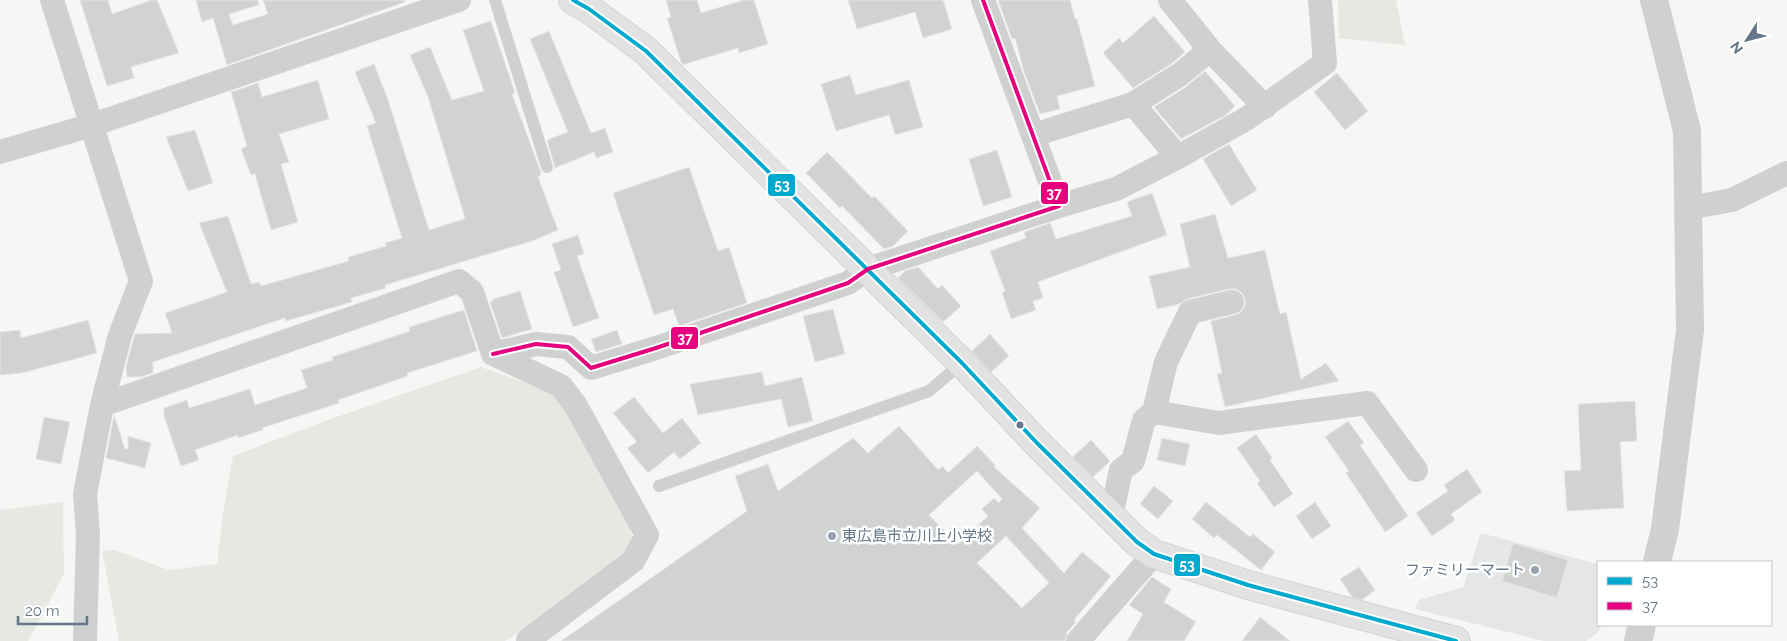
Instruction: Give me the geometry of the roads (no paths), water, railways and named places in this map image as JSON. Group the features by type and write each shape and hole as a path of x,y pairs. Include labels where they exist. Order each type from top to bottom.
{"main road":[{"path":"573,0 590,9 646,51 868,269 962,363 1037,443 1137,542 1154,554 1248,585 1456,641"}],"street":[{"path":"52,0 141,282 120,335 102,405 85,494 88,534 85,641"},
{"path":"0,152 92,125 458,0"},
{"path":"983,0 1059,206"},
{"path":"1170,0 1210,50 1265,107"},
{"path":"493,354 536,344 568,347 591,368 848,283 868,269 1116,189 1178,157 1265,107 1325,63 1320,0"},
{"path":"1654,0 1687,131 1690,330 1665,528 1657,561"},
{"path":"1033,135 1133,104 1179,75 1210,50"},
{"path":"1133,104 1178,157"},
{"path":"1688,208 1732,200 1787,173"},
{"path":"102,405 459,280 472,292 493,354 561,386 576,406 647,535 633,561 528,641"},
{"path":"1109,514 1113,507 1121,470 1133,461 1144,420 1154,412 1166,362 1190,312 1232,302"},
{"path":"1154,412 1219,423 1367,404 1416,470"},
{"path":"1078,641 1154,554"},
{"path":"1638,641 1642,626"}],"lane":[{"path":"495,0 547,167"},
{"path":"659,486 929,391 962,363"}],"place":[{"name":"東広島市立川上小学校","path":"832,536"},
{"name":"ファミリーマート","path":"1535,570"}]}
